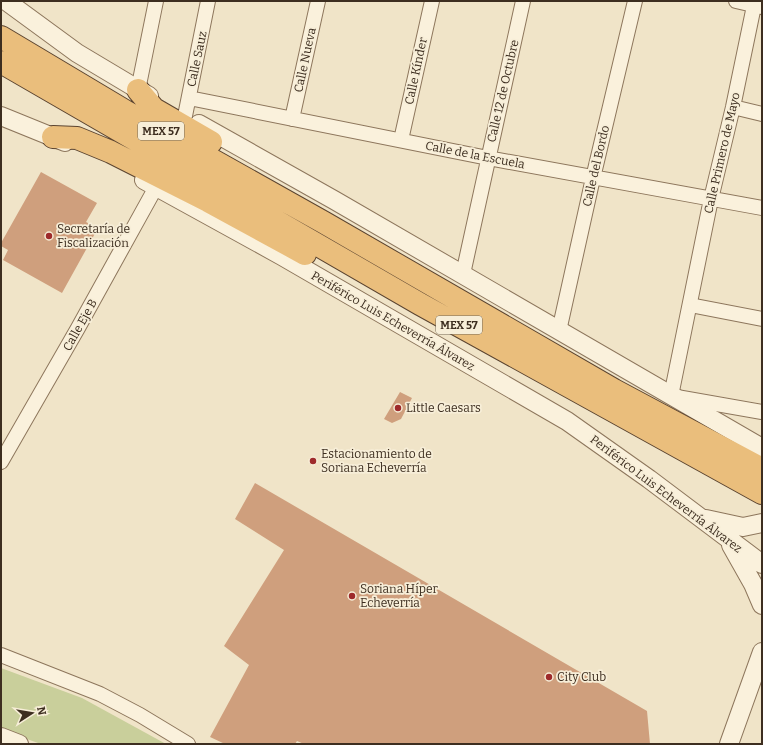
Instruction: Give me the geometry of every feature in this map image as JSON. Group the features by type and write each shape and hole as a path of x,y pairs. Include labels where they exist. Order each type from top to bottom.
{"highway":[{"name":"MEX 57","path":"1,37 126,111 410,272 762,493"},
{"name":"MEX 57","path":"1,62 420,304 610,398 762,469"},
{"path":"138,90 148,103 160,113 392,247 402,255 410,272"},
{"path":"53,137 77,138 111,152 208,201 322,262 345,260"}],"street":[{"path":"6,1 77,53 138,90 463,274 758,448"},
{"path":"138,90 156,1"},
{"name":"Calle Sauz","path":"185,116 208,1"},
{"name":"Calle Nueva","path":"292,118 318,1"},
{"name":"Calle Kínder","path":"401,140 432,1"},
{"name":"Calle 12 de Octubre","path":"463,274 523,1"},
{"name":"Calle del Bordo","path":"560,331 593,178 635,1"},
{"path":"736,1 757,4"},
{"name":"Calle Primero de Mayo","path":"671,396 711,198 757,4"},
{"path":"1,10 17,20 26,16"},
{"name":"Calle de la Escuela","path":"188,98 488,158 762,208"},
{"path":"733,107 762,114"},
{"name":"Periférico Luis Echeverría Álvarez","path":"1,116 123,168 282,256 566,421 649,479 762,564"},
{"name":"Calle Eje B","path":"1,462 78,328 156,187"},
{"path":"690,304 762,319"},
{"path":"671,396 762,412"},
{"path":"698,517 743,527 762,524"},
{"path":"729,540 753,584 762,605"},
{"path":"1,655 100,694 140,715 188,744"},
{"path":"729,744 761,656"},
{"path":"1,737 19,744"}],"green space":[{"path":"1,668 82,698 166,744 41,744 1,730"}],"building":[{"name":"Secretaría de Fiscalización","path":"41,172 97,203 86,222 98,228 62,293 3,260 8,250 1,246 1,243"},
{"name":"Little Caesars","path":"400,392 412,398 401,419 392,423 384,419"},
{"name":"Soriana Híper Echeverría","path":"255,483 647,711 650,744 304,744 297,741 295,744 225,744 210,737 249,665 224,646 284,550 235,519"}],"place":[{"name":"Secretaría de Fiscalización","path":"49,236"},
{"name":"Little Caesars","path":"398,408"},
{"name":"Estacionamiento de Soriana Echeverría","path":"313,461"},
{"name":"Soriana Híper Echeverría","path":"352,596"},
{"name":"City Club","path":"549,677"}]}
